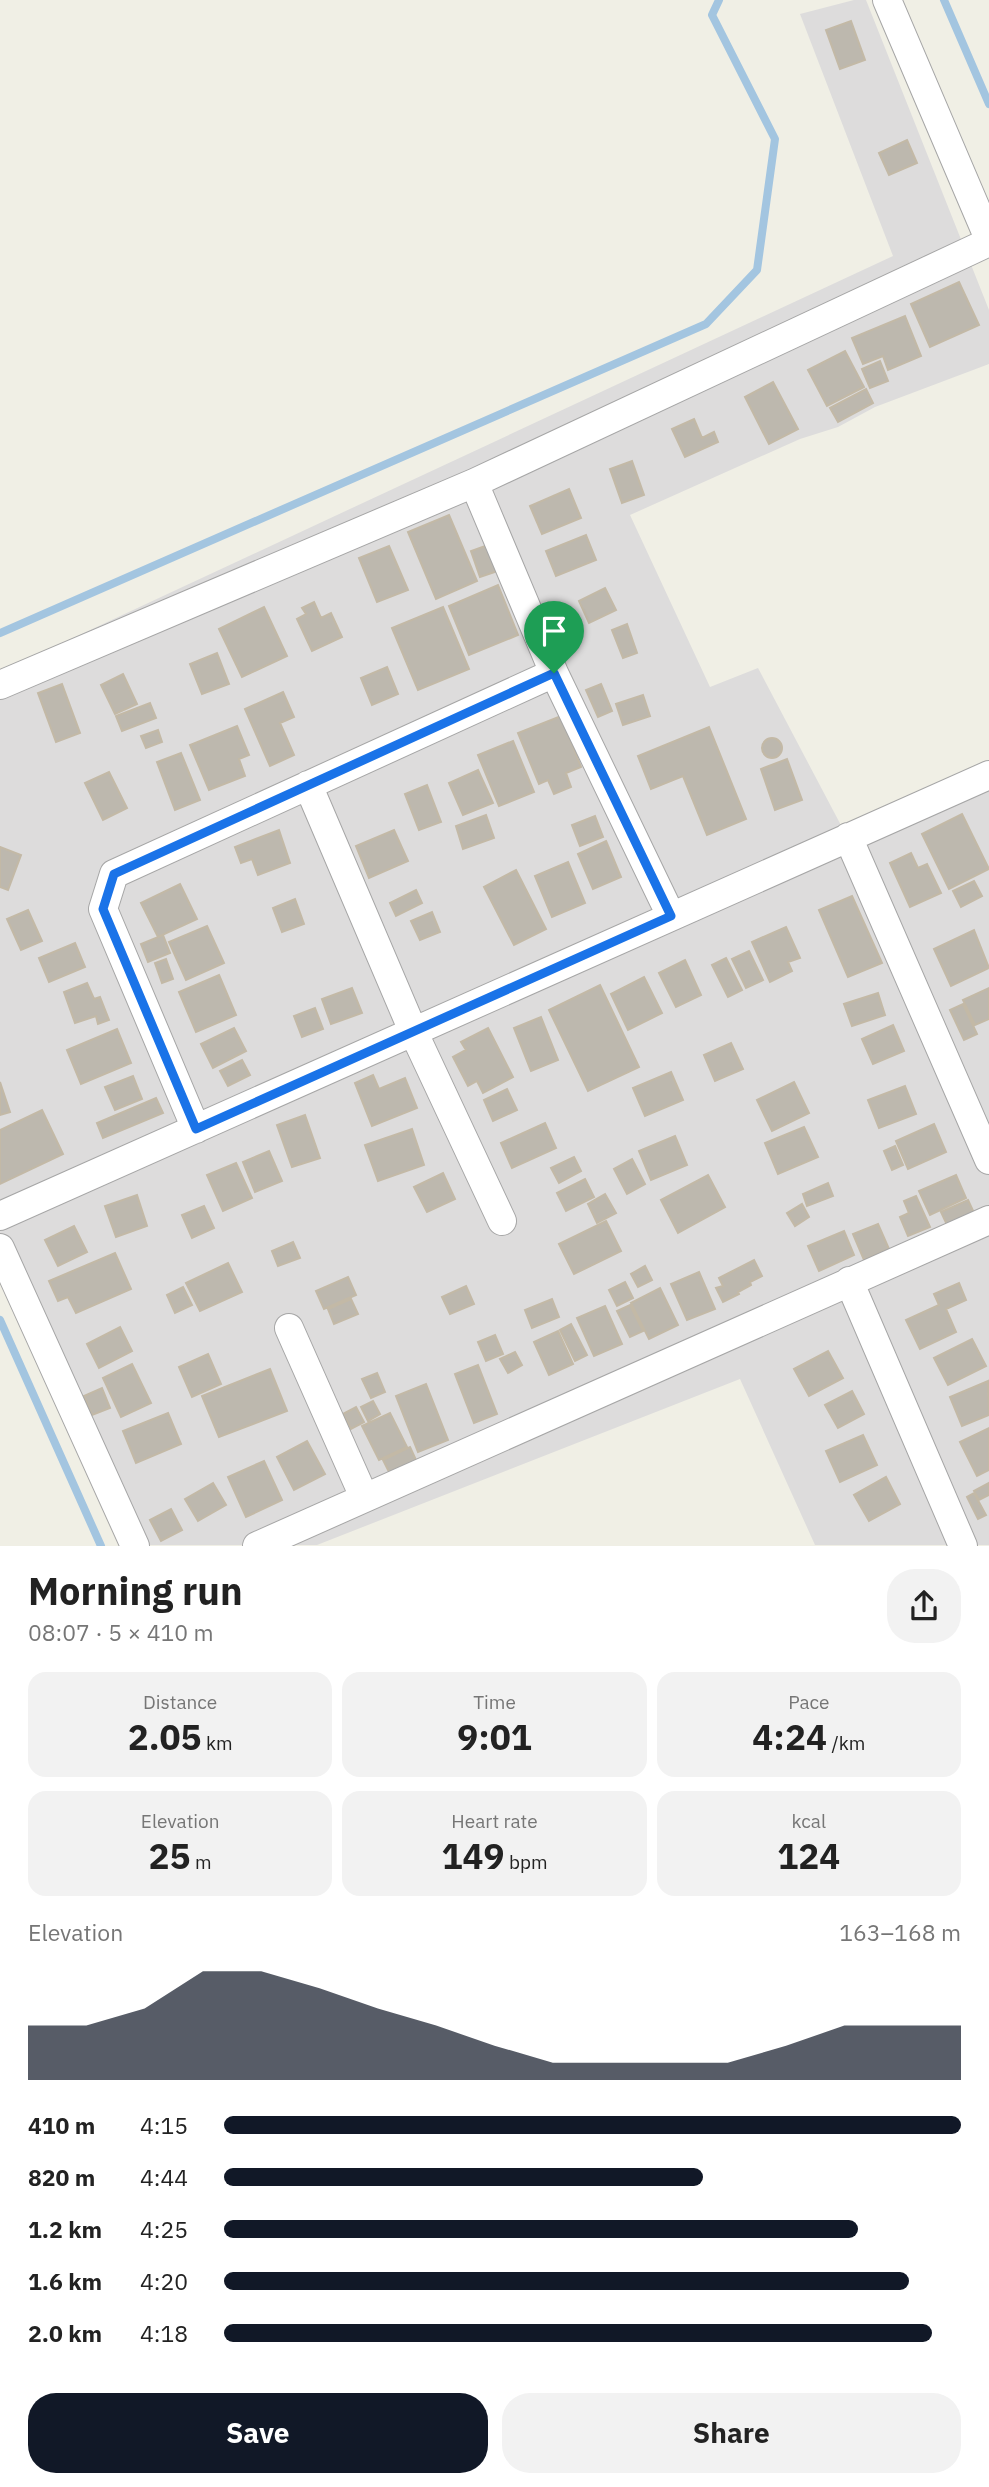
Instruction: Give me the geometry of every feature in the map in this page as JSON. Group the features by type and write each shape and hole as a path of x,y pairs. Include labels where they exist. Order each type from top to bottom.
{"street":[{"path":"0,685 474,482 989,241 887,0"},
{"path":"474,482 554,673 671,916"},
{"path":"196,1129 103,909 114,874 554,673"},
{"path":"0,1216 989,775"},
{"path":"308,785 413,1031 502,1221"},
{"path":"848,837 989,1160"},
{"path":"257,1545 989,1220"},
{"path":"0,1248 135,1545"},
{"path":"849,1281 963,1545"},
{"path":"289,1328 364,1497"}],"shaded area":[{"path":"854,0 866,0 989,310 989,364 875,407 838,427 800,439 630,515 710,687 758,668 844,831 989,765 989,1545 815,1545 740,1379 317,1545 127,1545 0,1237 0,672 893,256 800,14"}],"building":[{"path":"851,21 865,60 840,69 826,30"},
{"path":"907,140 917,163 889,175 879,153"},
{"path":"959,282 979,325 930,347 911,304"},
{"path":"905,316 921,356 888,370 883,356 863,364 852,338"},
{"path":"845,351 864,387 827,406 808,370"},
{"path":"880,361 888,381 870,388 862,369"},
{"path":"773,382 798,429 769,444 745,397"},
{"path":"866,389 873,403 838,422 830,408"},
{"path":"694,419 702,438 714,432 718,442 685,457 672,429"},
{"path":"632,461 644,495 622,503 610,469"},
{"path":"569,489 581,518 542,534 530,506"},
{"path":"449,515 477,581 436,599 408,532"},
{"path":"586,535 596,560 556,576 546,551"},
{"path":"488,545 498,571 480,577 471,551"},
{"path":"389,546 408,590 377,602 359,558"},
{"path":"498,585 518,635 469,655 449,606"},
{"path":"605,588 616,610 589,623 579,601"},
{"path":"314,602 321,618 331,613 342,637 312,651 297,619 306,614 302,608"},
{"path":"264,607 287,656 242,677 219,629"},
{"path":"443,607 469,669 418,690 392,628"},
{"path":"627,624 637,653 623,658 612,630"},
{"path":"217,653 229,684 202,694 190,664"},
{"path":"387,667 398,694 372,705 361,678"},
{"path":"123,674 137,704 115,714 101,685"},
{"path":"62,684 80,733 56,742 38,693"},
{"path":"601,684 612,711 598,717 586,690"},
{"path":"283,692 294,717 280,723 294,755 270,766 245,709"},
{"path":"643,695 650,716 623,725 616,704"},
{"path":"150,703 156,718 122,731 116,716"},
{"path":"561,716 581,767 566,773 571,787 554,794 548,780 539,784 518,733"},
{"path":"237,726 249,755 239,759 245,776 209,790 190,745"},
{"path":"709,727 746,819 707,835 683,776 651,789 638,756"},
{"path":"158,730 162,742 146,748 141,736"},
{"path":"772,738 779,741 782,748 779,755 772,758 765,755 762,748 765,741"},
{"path":"513,741 534,792 499,806 478,755"},
{"path":"181,753 200,800 175,810 157,762"},
{"path":"787,759 802,800 775,810 761,769"},
{"path":"478,770 493,803 463,815 449,783"},
{"path":"109,772 127,808 103,820 85,783"},
{"path":"427,785 441,822 419,830 405,794"},
{"path":"962,814 989,869 949,889 922,834"},
{"path":"486,815 494,838 463,849 456,826"},
{"path":"595,816 603,837 580,846 572,825"},
{"path":"279,830 290,863 258,875 252,859 241,863 235,847"},
{"path":"394,830 408,861 369,878 356,846"},
{"path":"606,841 621,877 593,889 578,854"},
{"path":"0,847 21,855 8,890 0,887"},
{"path":"911,853 918,868 927,864 941,893 910,907 890,863"},
{"path":"568,862 585,903 552,917 535,876"},
{"path":"516,870 546,929 514,945 484,887"},
{"path":"974,881 982,896 961,907 953,891"},
{"path":"180,884 197,919 158,937 141,903"},
{"path":"416,890 422,903 396,916 390,903"},
{"path":"852,896 882,963 848,977 819,910"},
{"path":"295,899 304,924 282,932 273,908"},
{"path":"28,910 42,941 21,950 7,919"},
{"path":"432,912 440,932 420,940 411,921"},
{"path":"207,926 224,963 186,980 169,942"},
{"path":"786,927 800,958 788,962 792,971 770,982 752,942"},
{"path":"974,930 989,968 951,986 934,949"},
{"path":"163,935 170,953 148,962 141,944"},
{"path":"75,943 85,967 49,982 39,958"},
{"path":"749,951 763,980 746,988 732,959"},
{"path":"726,958 742,990 728,997 712,965"},
{"path":"166,959 173,979 162,983 155,963"},
{"path":"685,960 701,995 676,1007 659,973"},
{"path":"219,975 236,1015 196,1032 179,992"},
{"path":"644,977 662,1013 628,1030 611,994"},
{"path":"87,983 94,999 100,997 109,1020 98,1024 96,1016 75,1023 64,992"},
{"path":"600,985 639,1067 588,1091 549,1010"},
{"path":"352,988 362,1013 331,1024 322,999"},
{"path":"989,988 989,1019 975,1025 963,1000"},
{"path":"878,993 885,1015 852,1026 844,1004"},
{"path":"963,1004 977,1034 964,1040 950,1010"},
{"path":"315,1008 323,1029 302,1037 294,1016"},
{"path":"541,1017 558,1060 531,1071 514,1028"},
{"path":"893,1025 904,1051 873,1064 862,1039"},
{"path":"234,1028 246,1051 213,1068 201,1044"},
{"path":"488,1028 513,1077 483,1093 477,1081 468,1086 453,1057 466,1050 461,1042"},
{"path":"117,1029 131,1063 81,1084 67,1050"},
{"path":"731,1043 743,1069 715,1081 704,1055"},
{"path":"242,1060 250,1075 228,1086 220,1071"},
{"path":"671,1072 683,1100 645,1116 633,1088"},
{"path":"373,1075 379,1089 405,1078 417,1108 372,1126 355,1083"},
{"path":"133,1076 142,1099 115,1110 105,1087"},
{"path":"0,1082 10,1112 0,1115"},
{"path":"794,1082 809,1113 772,1131 757,1100"},
{"path":"905,1086 916,1114 879,1128 868,1100"},
{"path":"507,1089 517,1110 493,1121 484,1100"},
{"path":"156,1098 163,1113 103,1138 97,1123"},
{"path":"42,1110 63,1154 0,1184 0,1130"},
{"path":"305,1115 320,1158 292,1167 277,1125"},
{"path":"545,1123 556,1148 512,1168 501,1143"},
{"path":"934,1124 946,1152 908,1169 896,1141"},
{"path":"804,1127 818,1157 778,1174 765,1143"},
{"path":"412,1129 424,1165 378,1181 365,1145"},
{"path":"675,1136 687,1165 651,1180 639,1151"},
{"path":"895,1146 903,1165 892,1170 884,1151"},
{"path":"269,1151 282,1181 255,1192 243,1162"},
{"path":"574,1157 581,1171 559,1183 551,1168"},
{"path":"632,1159 645,1184 627,1194 614,1169"},
{"path":"236,1163 252,1198 223,1211 207,1175"},
{"path":"443,1173 455,1199 427,1212 414,1187"},
{"path":"708,1175 725,1207 678,1233 661,1200"},
{"path":"956,1175 966,1198 930,1215 919,1191"},
{"path":"585,1179 594,1197 566,1211 557,1193"},
{"path":"828,1183 833,1196 807,1206 803,1194"},
{"path":"605,1194 616,1213 597,1223 588,1204"},
{"path":"137,1195 147,1226 116,1237 105,1206"},
{"path":"916,1196 930,1227 908,1236 900,1217 909,1213 904,1201"},
{"path":"968,1200 975,1215 948,1227 941,1212"},
{"path":"802,1204 809,1217 795,1226 787,1213"},
{"path":"204,1206 214,1228 192,1238 182,1215"},
{"path":"606,1221 621,1251 574,1274 559,1244"},
{"path":"878,1224 889,1249 864,1260 853,1234"},
{"path":"74,1226 87,1252 58,1266 45,1240"},
{"path":"844,1231 854,1255 819,1271 808,1246"},
{"path":"293,1242 300,1258 278,1266 272,1251"},
{"path":"115,1253 131,1289 76,1313 68,1297 58,1301 49,1281"},
{"path":"754,1260 762,1276 750,1282 751,1285 738,1292 739,1294 723,1302 716,1288 723,1286 719,1278"},
{"path":"228,1263 242,1292 200,1311 186,1283"},
{"path":"645,1266 652,1280 638,1287 631,1274"},
{"path":"699,1272 715,1309 687,1320 671,1284"},
{"path":"348,1277 356,1295 324,1309 316,1291"},
{"path":"625,1282 633,1298 617,1306 609,1290"},
{"path":"959,1283 966,1300 946,1309 956,1332 920,1349 906,1320 939,1305 934,1294"},
{"path":"466,1286 474,1304 450,1314 442,1297"},
{"path":"183,1287 192,1305 175,1313 167,1295"},
{"path":"660,1288 678,1325 649,1339 631,1303"},
{"path":"351,1299 358,1314 334,1324 328,1309"},
{"path":"552,1299 559,1317 532,1328 525,1310"},
{"path":"630,1305 643,1331 630,1337 617,1311"},
{"path":"605,1306 622,1344 594,1356 577,1318"},
{"path":"571,1324 587,1355 575,1361 560,1330"},
{"path":"120,1327 132,1351 99,1368 87,1344"},
{"path":"558,1331 573,1364 549,1375 534,1342"},
{"path":"495,1335 503,1354 486,1361 478,1342"},
{"path":"972,1339 986,1366 948,1385 934,1358"},
{"path":"828,1351 843,1378 809,1396 794,1369"},
{"path":"515,1352 522,1365 508,1373 500,1359"},
{"path":"208,1354 221,1384 192,1397 179,1367"},
{"path":"132,1364 151,1403 121,1417 103,1378"},
{"path":"478,1365 497,1414 474,1423 455,1374"},
{"path":"270,1369 287,1411 219,1437 202,1396"},
{"path":"377,1373 385,1392 371,1398 362,1379"},
{"path":"988,1381 989,1415 962,1426 950,1397"},
{"path":"426,1384 448,1440 418,1452 396,1396"},
{"path":"102,1388 110,1408 92,1415 84,1396"},
{"path":"852,1391 864,1414 838,1428 825,1405"},
{"path":"373,1401 380,1414 368,1421 361,1407"},
{"path":"356,1407 364,1422 351,1429 343,1414"},
{"path":"168,1413 181,1444 136,1463 123,1431"},
{"path":"390,1413 407,1447 379,1460 362,1426"},
{"path":"989,1428 989,1470 977,1476 960,1442"},
{"path":"863,1435 877,1465 840,1482 826,1451"},
{"path":"307,1441 325,1474 294,1490 277,1457"},
{"path":"410,1447 416,1460 390,1474 383,1460"},
{"path":"264,1461 282,1500 246,1517 228,1477"},
{"path":"886,1477 900,1504 869,1521 854,1495"},
{"path":"213,1483 226,1505 198,1521 185,1499"},
{"path":"989,1483 989,1495 979,1500 974,1491"},
{"path":"974,1493 986,1515 978,1519 967,1497"},
{"path":"171,1509 182,1530 161,1541 150,1520"}],"waterway":[{"path":"0,633 706,324 757,270 775,139 712,15 719,0"},
{"path":"944,0 989,104"},
{"path":"0,1320 101,1546"}],"route":[{"path":"554,673 671,916 196,1129 103,909 114,874 554,673"}]}
